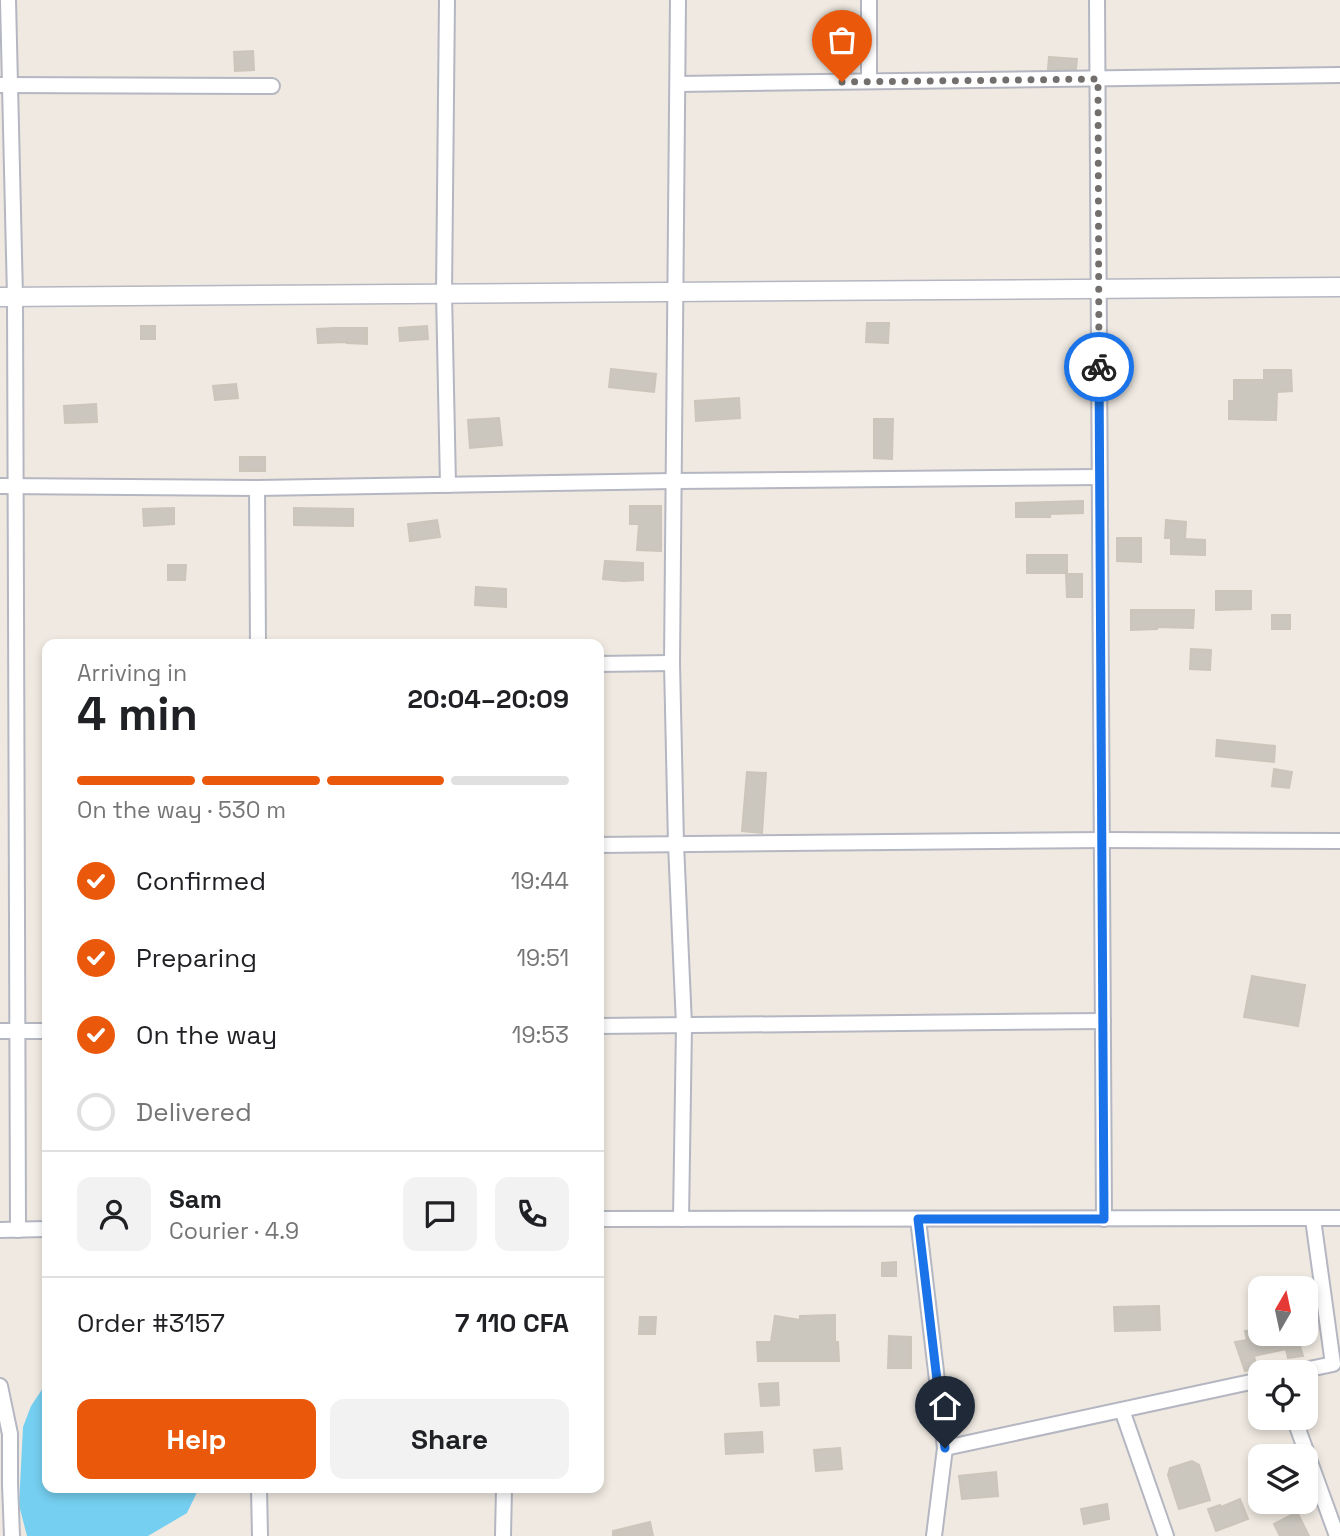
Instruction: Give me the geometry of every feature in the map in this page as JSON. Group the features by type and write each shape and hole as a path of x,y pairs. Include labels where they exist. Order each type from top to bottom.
{"street":[{"path":"8,0 5,85 7,297 15,486 18,1230"},
{"path":"447,0 444,293 448,485"},
{"path":"678,0 673,663 676,844 684,1025 681,1219"},
{"path":"869,0 869,82"},
{"path":"1097,0 1104,1219"},
{"path":"678,84 1340,75"},
{"path":"5,85 272,86"},
{"path":"7,297 1340,287"},
{"path":"0,486 257,488 1099,477"},
{"path":"257,488 258,639"},
{"path":"604,664 673,663"},
{"path":"604,845 1102,840 1340,841"},
{"path":"604,1026 1103,1021"},
{"path":"0,1031 42,1031"},
{"path":"604,1219 1340,1218"},
{"path":"918,1219 945,1448 934,1536"},
{"path":"1313,1219 1336,1363 1318,1367"},
{"path":"0,1230 42,1229"},
{"path":"945,1448 1248,1383"},
{"path":"0,1386 10,1434 12,1536"},
{"path":"1122,1410 1166,1536"},
{"path":"1298,1430 1336,1536"},
{"path":"259,1493 260,1536"},
{"path":"503,1536 504,1493"}],"water":[{"path":"42,1390 42,1493 197,1493 187,1513 148,1536 27,1536 19,1505 23,1427 31,1406"}],"building":[{"path":"253,51 254,70 235,71 234,52"},
{"path":"1049,57 1077,59 1076,69 1048,69"},
{"path":"867,323 889,323 888,343 866,342"},
{"path":"141,326 155,326 155,339 141,339"},
{"path":"427,326 428,339 400,341 399,328"},
{"path":"367,328 367,344 318,343 317,329"},
{"path":"611,369 656,374 654,392 609,387"},
{"path":"1264,370 1291,370 1292,391 1277,392 1276,420 1229,419 1229,401 1234,401 1234,380 1264,380"},
{"path":"236,384 238,398 215,400 213,386"},
{"path":"739,398 740,418 696,421 695,401"},
{"path":"96,404 97,422 65,423 64,406"},
{"path":"499,418 502,445 470,448 468,420"},
{"path":"874,419 893,419 892,459 874,458"},
{"path":"240,457 265,457 265,471 240,471"},
{"path":"1083,501 1083,513 1016,517 1016,503"},
{"path":"630,506 661,506 661,551 637,550 639,524 630,524"},
{"path":"174,508 174,524 144,526 143,509"},
{"path":"294,508 353,509 353,526 294,525"},
{"path":"437,520 440,537 410,541 408,524"},
{"path":"1166,520 1186,522 1185,539 1205,540 1205,555 1171,554 1171,538 1165,538"},
{"path":"1117,538 1141,538 1141,562 1117,561"},
{"path":"1027,555 1067,555 1067,573 1027,573"},
{"path":"605,561 643,563 643,580 603,579"},
{"path":"168,565 186,565 185,580 168,580"},
{"path":"1066,574 1082,574 1082,597 1067,597"},
{"path":"476,587 506,589 506,607 475,605"},
{"path":"1216,591 1251,591 1251,609 1216,610"},
{"path":"1131,610 1194,610 1193,628 1157,627 1131,630"},
{"path":"1272,615 1290,615 1290,629 1272,629"},
{"path":"1191,649 1211,650 1210,670 1190,669"},
{"path":"1217,740 1275,746 1274,762 1216,756"},
{"path":"1274,769 1292,772 1289,788 1272,786"},
{"path":"747,772 766,773 762,833 742,831"},
{"path":"1252,976 1305,985 1298,1026 1244,1017"},
{"path":"896,1262 896,1276 882,1276 882,1263"},
{"path":"1159,1306 1160,1330 1115,1331 1114,1307"},
{"path":"835,1315 835,1342 838,1342 839,1361 758,1361 757,1342 771,1342 775,1316 800,1320 800,1316"},
{"path":"640,1317 656,1317 655,1334 639,1334"},
{"path":"1245,1331 1248,1331 1248,1346 1300,1346 1303,1356 1288,1358 1286,1349 1254,1356 1255,1360 1248,1360 1248,1370 1245,1371 1235,1342 1247,1340"},
{"path":"889,1336 911,1337 911,1368 888,1368"},
{"path":"778,1383 779,1405 761,1406 759,1384"},
{"path":"762,1432 763,1452 726,1454 725,1434"},
{"path":"840,1448 842,1469 816,1471 814,1450"},
{"path":"1192,1461 1199,1465 1210,1500 1179,1509 1168,1475 1170,1468"},
{"path":"996,1472 998,1496 962,1499 959,1476"},
{"path":"1240,1499 1248,1519 1216,1531 1208,1509"},
{"path":"1107,1504 1109,1519 1084,1524 1081,1509"},
{"path":"1298,1514 1309,1536 1280,1536 1274,1524"},
{"path":"650,1522 653,1536 613,1536 613,1531"}],"way so far":[{"path":"842,82 1098,79 1099,367"}],"route":[{"path":"945,1448 918,1219 1104,1219 1099,367"}]}
